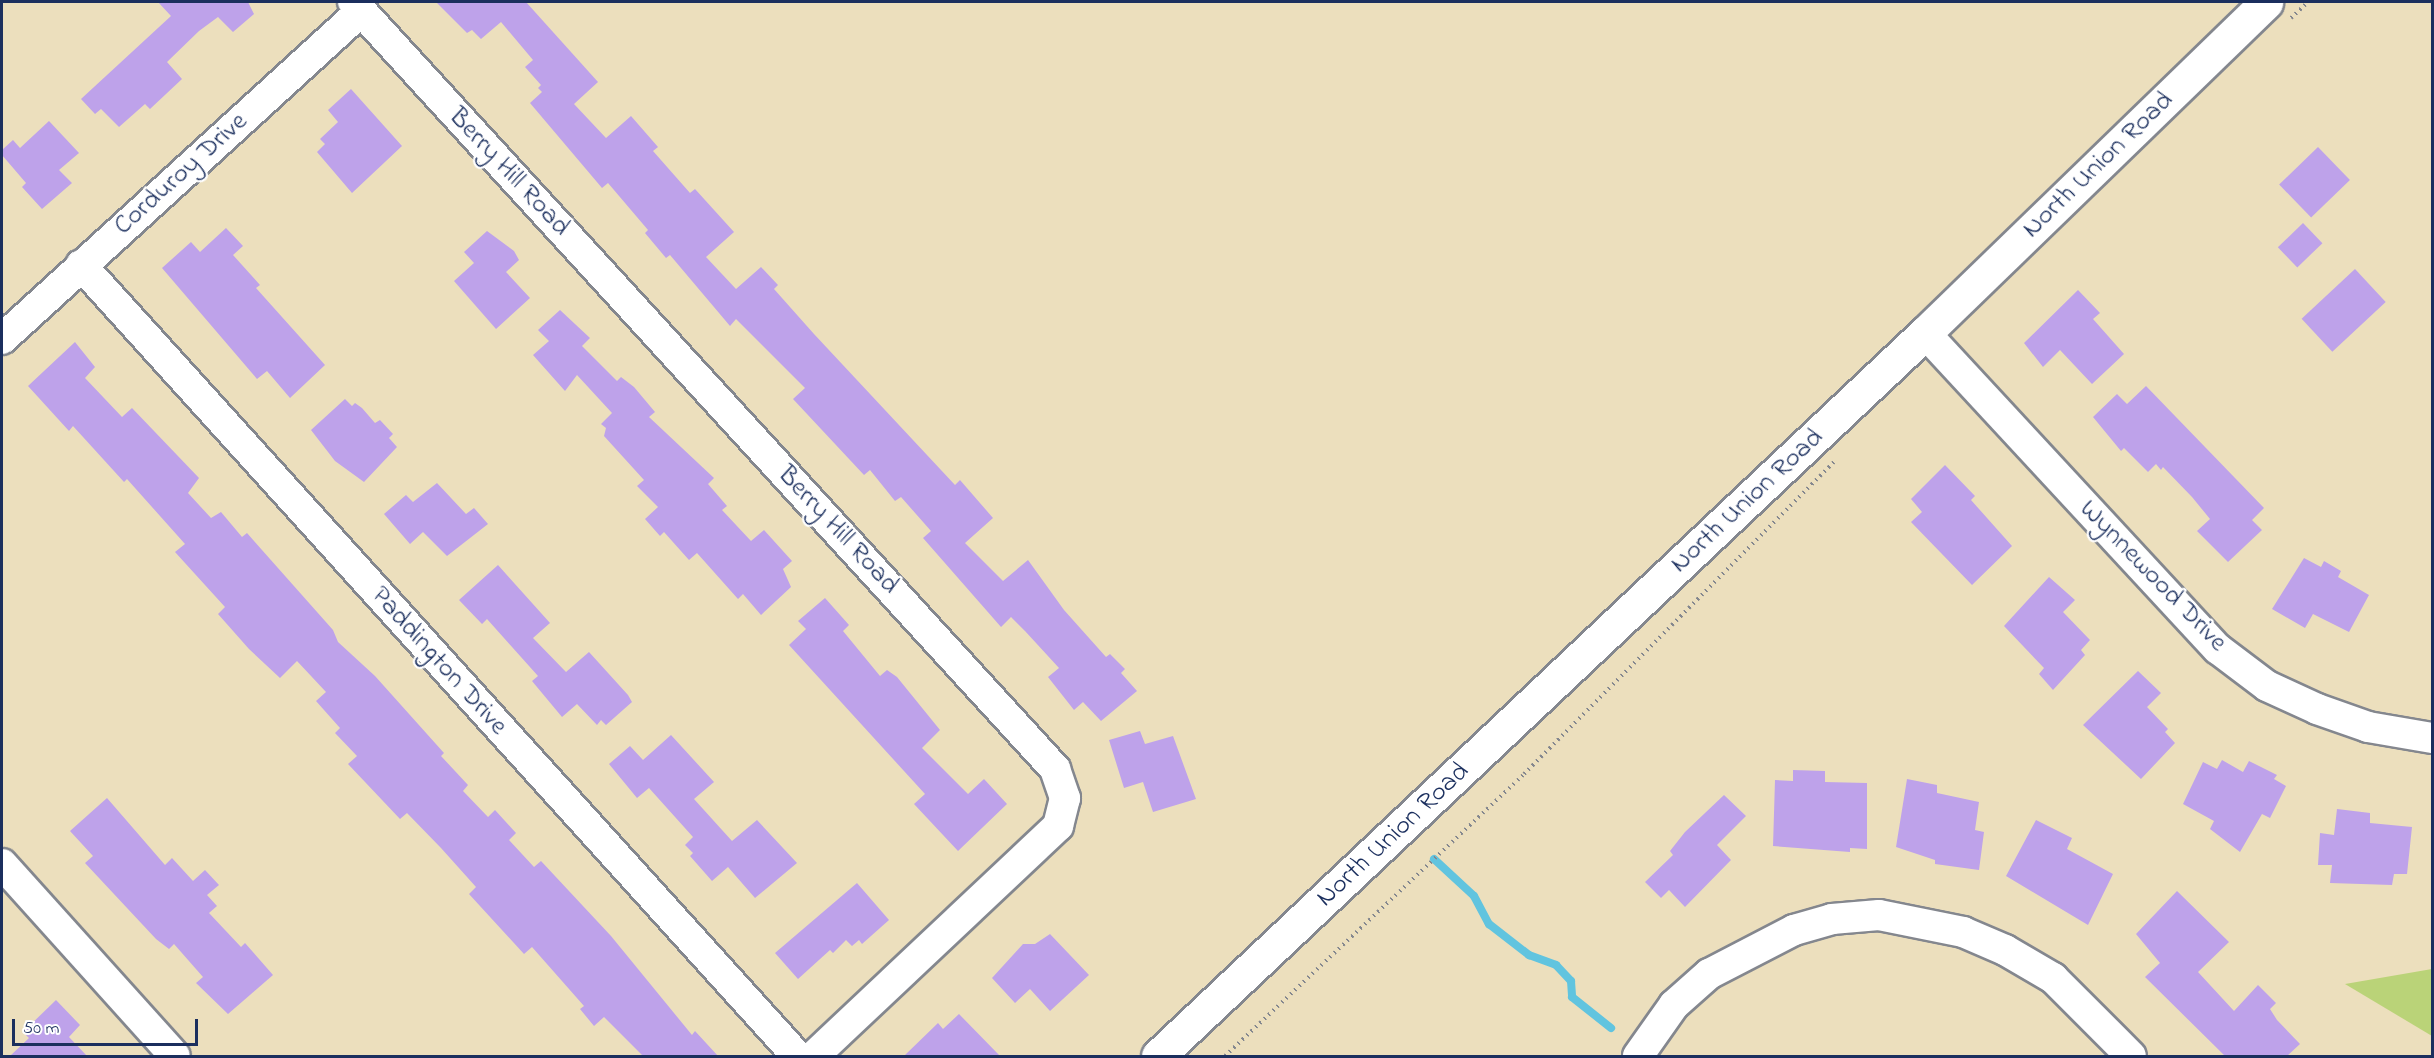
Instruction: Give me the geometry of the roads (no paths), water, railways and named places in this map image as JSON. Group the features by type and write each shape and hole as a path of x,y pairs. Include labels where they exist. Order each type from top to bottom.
{"main road":[{"name":"North Union Road","path":"1158,1056 1925,333 2253,6"}],"street":[{"name":"Corduroy Drive","path":"2,339 357,6"},
{"name":"Berry Hill Road","path":"357,6 1054,770 1065,798 1058,826 814,1056"},
{"name":"Paddington Drive","path":"81,265 797,1056"},
{"name":"Wynnewood Drive","path":"1925,333 2218,649 2267,686 2318,709 2368,727 2433,738"},
{"path":"2,864 175,1056"},
{"path":"1638,1056 1674,1005 1709,974 1794,930 1832,919 1879,915 1963,932 2005,950 2053,978 2132,1056"}],"waterway":[{"path":"1434,859 1474,896 1489,924 1529,955 1556,965 1571,981 1572,997 1611,1028"}]}
